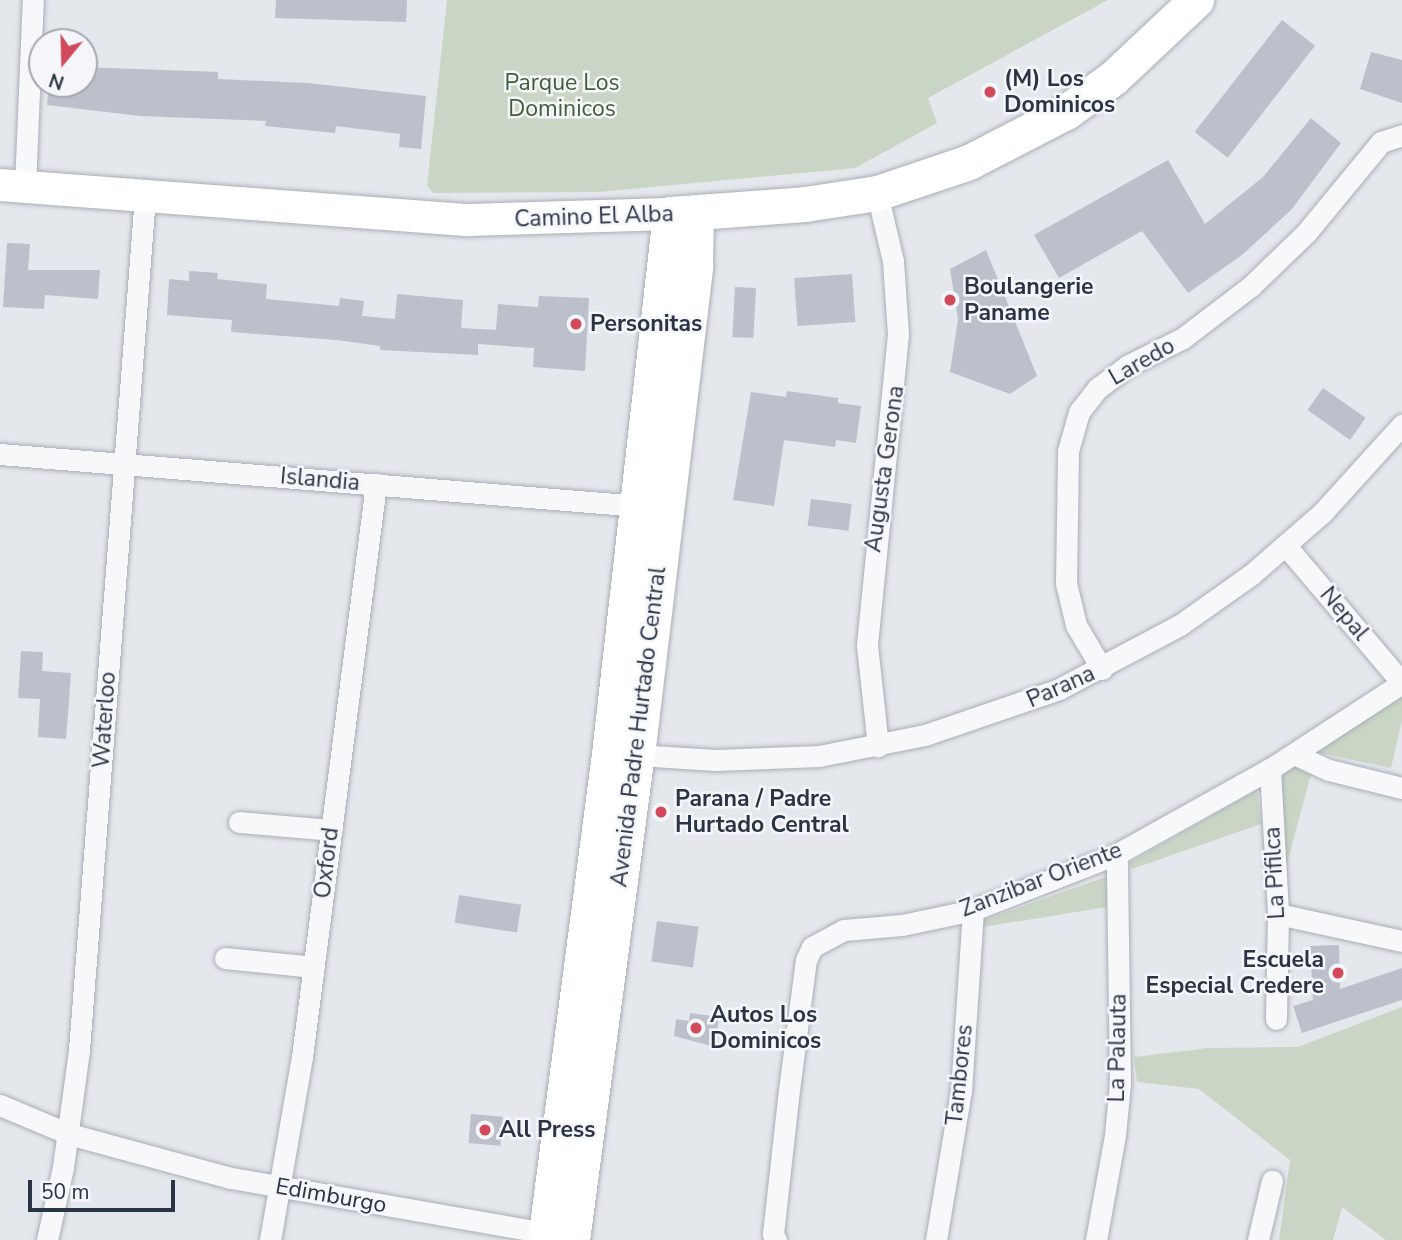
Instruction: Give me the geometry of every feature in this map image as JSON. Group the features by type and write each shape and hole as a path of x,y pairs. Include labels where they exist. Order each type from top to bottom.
{"main road":[{"name":"Camino El Alba","path":"1145,45 1165,0"},
{"name":"Camino El Alba","path":"13,186 469,220 683,214 877,193 968,163 1021,137 1113,78 1145,45 1196,0"},
{"name":"Avenida Padre Hurtado Central","path":"554,1238 639,506 683,214"},
{"name":"Avenida Padre Hurtado Central","path":"554,1238 637,755 695,265 683,214"}],"street":[{"path":"13,186 33,0"},
{"name":"Laredo","path":"1102,669 1076,625 1066,583 1068,451 1079,412 1098,388 1127,366 1183,338 1251,286 1306,233 1381,142 1402,135"},
{"name":"Augusta Gerona","path":"877,193 893,261 898,334 867,645 878,746"},
{"name":"Waterloo","path":"47,1240 69,1134 79,1050 145,197"},
{"name":"Parana","path":"637,755 768,760 878,746 1015,707 1102,669 1180,625 1286,546 1358,477 1402,425"},
{"name":"Islandia","path":"0,454 639,506"},
{"name":"Oxford","path":"270,1240 283,1188 314,967 376,484"},
{"name":"Nepal","path":"1286,546 1402,683"},
{"name":"Zanzibar Oriente","path":"776,1240 773,1234 789,1098 806,960 812,947 844,930 902,925 973,910 1117,854 1270,769 1402,683"},
{"path":"1294,754 1329,770 1402,788"},
{"name":"La Pifilca","path":"1270,769 1278,914 1276,1019"},
{"path":"239,822 332,830"},
{"name":"La Palauta","path":"1096,1240 1115,1136 1119,1083 1117,854"},
{"name":"Tambores","path":"936,1240 961,1091 973,910"},
{"path":"1278,914 1402,941"},
{"path":"225,958 314,967"},
{"name":"Edimburgo","path":"0,1105 69,1134 180,1166 283,1188 554,1238"},
{"path":"1258,1240 1272,1181"}],"green space":[{"name":"Parque Los Dominicos","path":"447,0 1108,0 928,98 937,123 855,168 598,192 433,193 427,186"},
{"path":"1402,697 1402,720 1391,768 1315,752"},
{"path":"1293,765 1312,770 1282,883 1278,770"},
{"path":"1257,790 1261,824 1132,869 1129,863"},
{"path":"1108,876 1107,907 983,927 984,920"},
{"path":"1402,1007 1402,1240 1386,1240 1342,1207 1333,1240 1279,1240 1290,1160 1199,1089 1137,1082 1134,1057 1208,1048 1298,1047"}],"building":[{"path":"276,0 407,0 406,22 275,18"},
{"path":"1282,20 1315,46 1228,158 1195,132"},
{"path":"1371,52 1402,60 1402,103 1360,89"},
{"path":"98,68 218,72 218,79 308,83 426,96 421,149 399,147 400,134 336,126 335,133 265,126 266,121 140,116 47,105 48,98 98,98"},
{"path":"1311,118 1341,143 1292,209 1242,255 1188,293 1142,231 1059,278 1034,235 1168,160 1205,224 1263,177"},
{"path":"7,243 30,244 28,270 100,270 98,299 45,295 44,309 3,307"},
{"path":"986,250 1037,376 1010,394 950,372 958,319 950,269"},
{"path":"189,271 218,273 217,279 267,284 266,299 339,306 340,298 364,301 362,316 395,319 397,294 463,300 461,328 496,330 498,304 538,307 539,296 589,298 585,371 533,367 534,348 478,344 478,355 380,350 380,346 337,340 231,332 232,320 167,315 169,279 189,281"},
{"path":"852,274 855,322 797,326 794,278"},
{"path":"735,287 756,288 753,338 732,337"},
{"path":"1323,388 1366,418 1350,440 1308,410"},
{"path":"787,391 838,398 838,403 861,406 856,443 836,440 835,447 784,440 774,506 733,500 751,392 786,397"},
{"path":"811,499 852,504 848,531 808,526"},
{"path":"21,651 43,652 42,671 71,673 66,739 38,737 40,699 18,698"},
{"path":"459,895 521,905 517,933 455,923"},
{"path":"657,921 699,927 693,967 651,962"},
{"path":"1339,945 1340,989 1402,968 1402,1000 1302,1033 1293,1006 1313,1000 1310,946"},
{"name":"Autos Los Dominicos","path":"690,1013 719,1017 715,1047 674,1036 676,1019 689,1021"},
{"name":"All Press","path":"471,1114 503,1117 500,1146 468,1143"}],"place":[{"name":"(M) Los Dominicos","path":"990,92"},
{"name":"Boulangerie Paname","path":"950,300"},
{"name":"Personitas","path":"576,324"},
{"name":"Parana / Padre Hurtado Central","path":"661,812"},
{"name":"Escuela Especial Credere","path":"1338,973"},
{"name":"Autos Los Dominicos","path":"696,1028"},
{"name":"All Press","path":"485,1130"}]}
